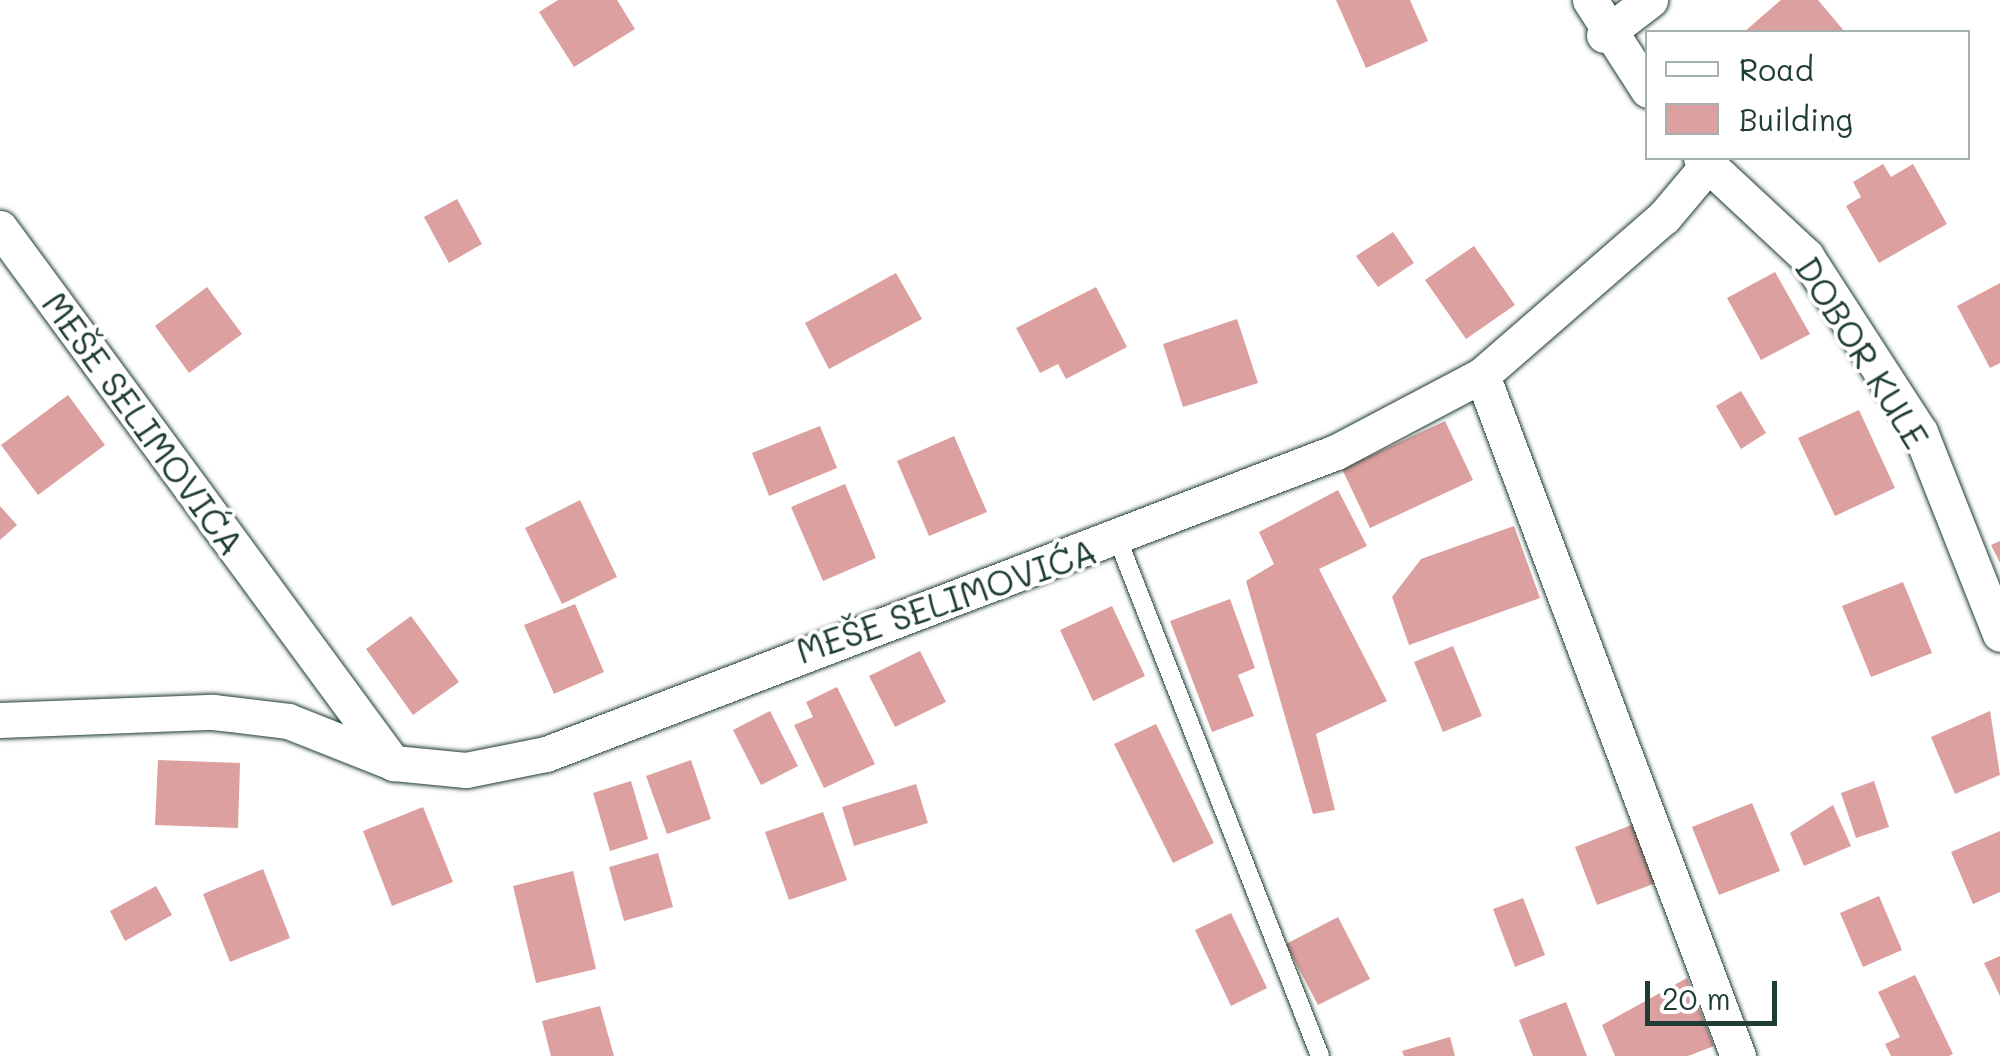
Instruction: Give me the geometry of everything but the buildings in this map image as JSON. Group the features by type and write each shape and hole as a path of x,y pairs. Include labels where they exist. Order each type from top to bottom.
{"street":[{"path":"1590,0 1604,36 1645,86"},
{"path":"1604,36 1650,0"},
{"name":"MEŠE SELIMOVIĆA","path":"0,720 212,712 288,721 394,763 466,770 546,754 790,654 1118,540 1336,452 1482,376 1664,217 1704,162"},
{"name":"DOBOR KULE","path":"1704,162 1806,256 1920,432 2000,634"},
{"name":"MEŠE SELIMOVIĆA","path":"0,228 394,763"},
{"path":"1482,376 1738,1056"}],"lane":[{"path":"1118,540 1320,1056"}]}
